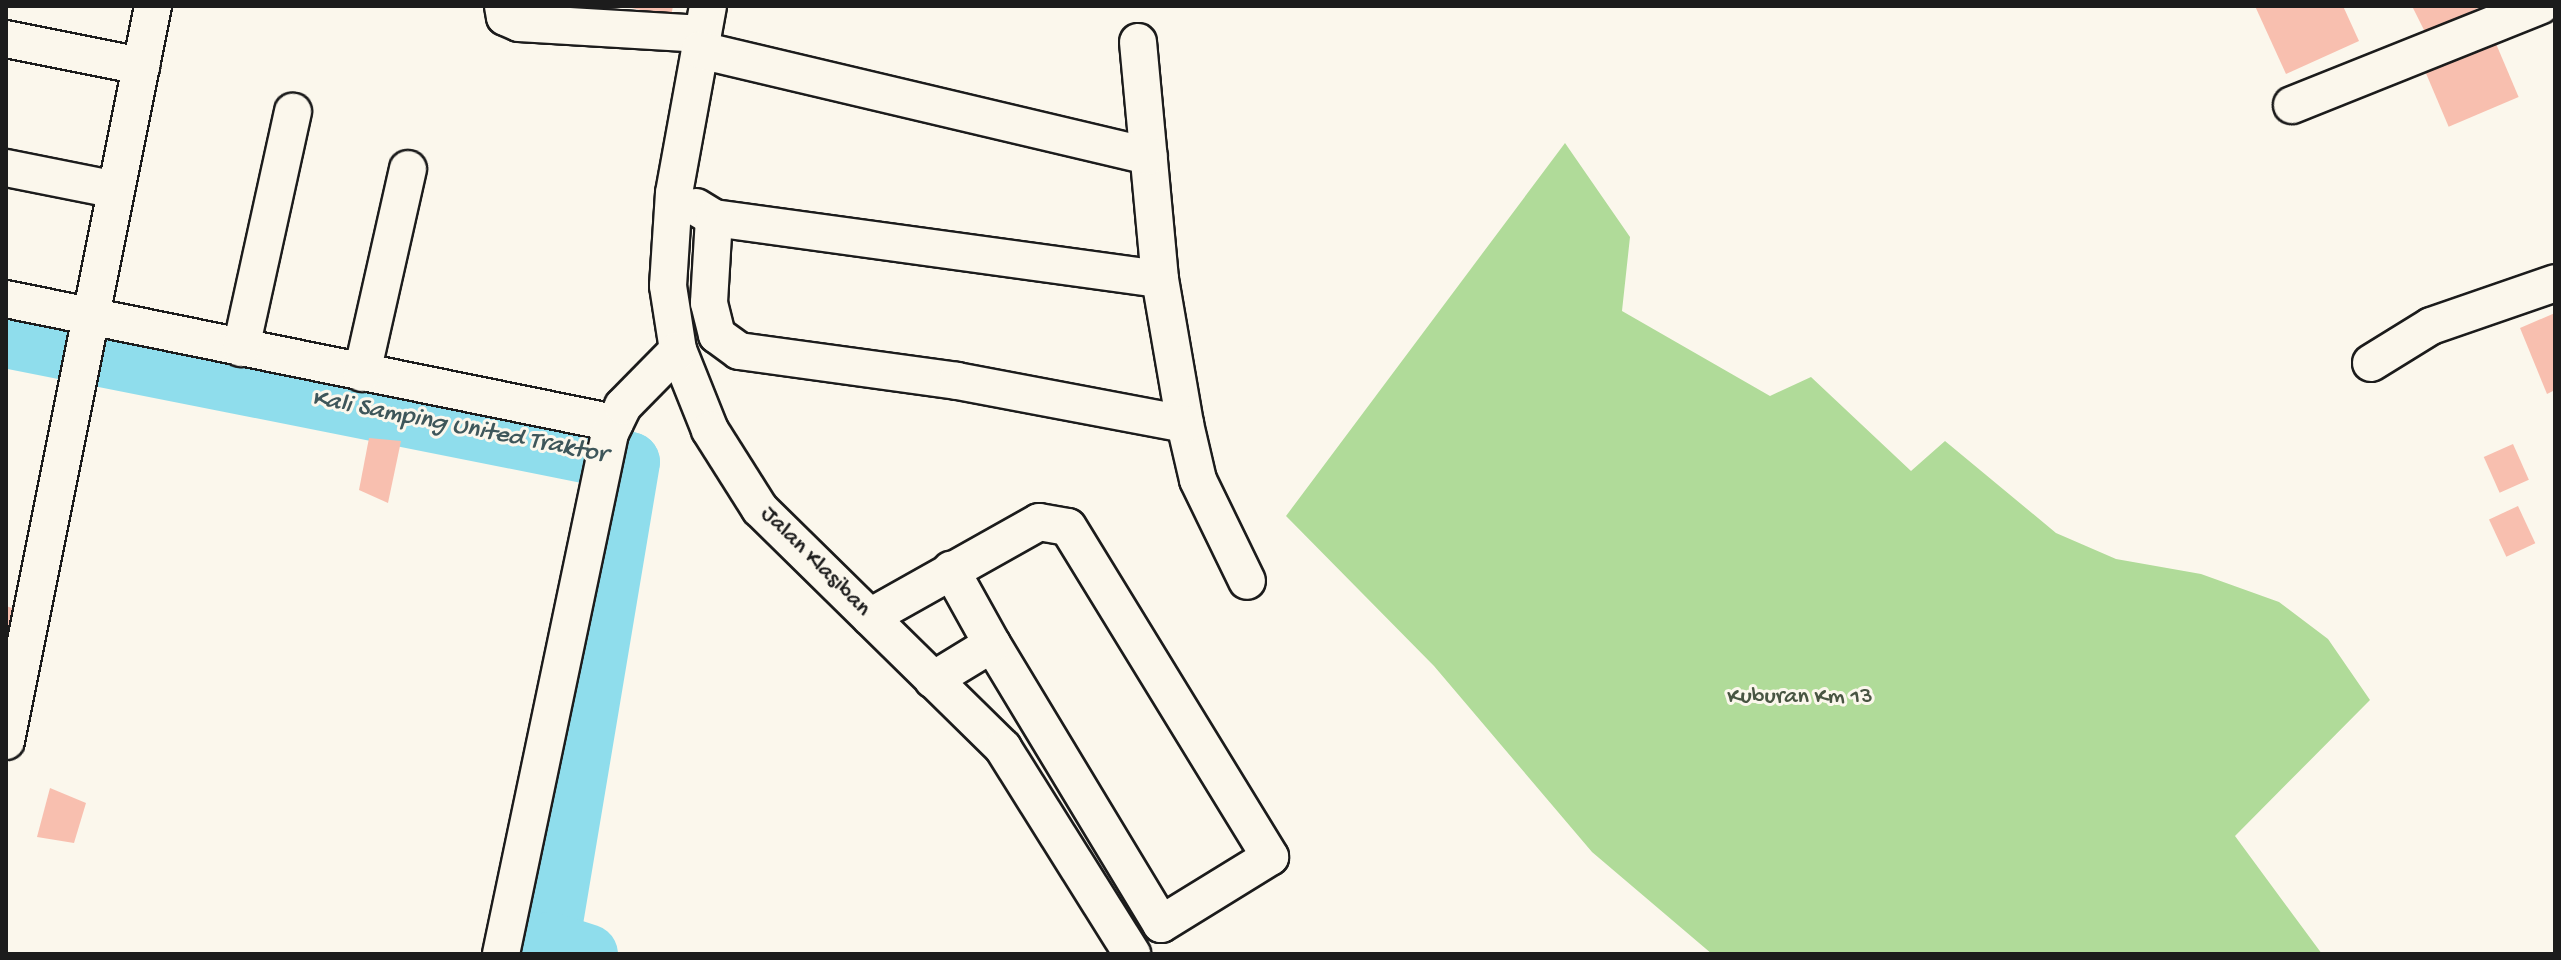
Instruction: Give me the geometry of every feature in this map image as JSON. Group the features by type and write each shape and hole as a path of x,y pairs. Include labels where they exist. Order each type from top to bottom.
{"street":[{"path":"6,741 153,6"},
{"path":"503,6 505,17 519,23 704,30 1149,156"},
{"path":"2292,105 2540,6"},
{"name":"Jalan Klasiban","path":"704,30 674,193 668,286 678,350 710,430 760,509 1003,748 1129,949"},
{"path":"6,39 141,66"},
{"path":"1138,42 1160,279 1185,424 1198,480 1247,581"},
{"path":"241,348 293,112"},
{"path":"6,168 116,190"},
{"path":"362,373 408,169"},
{"path":"674,193 714,218 1160,279"},
{"path":"714,218 709,303 717,335 739,351 957,381 1185,424"},
{"path":"2371,363 2431,326 2555,283"},
{"path":"6,299 87,337 241,348 362,373 608,441"},
{"path":"501,954 608,441 678,350"},
{"path":"870,617 1039,522 1068,527 1270,857 1161,924 1129,949"},
{"path":"951,570 992,644 1161,924"},
{"path":"933,680 992,644"}],"green space":[{"name":"Kuburan Km 13","path":"1565,143 1630,237 1622,311 1770,396 1811,377 1911,471 1945,441 2056,533 2116,559 2201,574 2279,602 2328,639 2370,700 2235,836 2322,954 1712,954 1592,852 1434,666 1286,516"}],"building":[{"path":"623,6 673,6 671,17"},
{"path":"2255,6 2343,6 2359,41 2286,74"},
{"path":"2412,6 2482,6 2426,34"},
{"path":"2494,39 2519,97 2449,127 2424,69"},
{"path":"2555,313 2555,390 2547,394 2520,328"},
{"path":"369,438 401,441 388,503 359,490"},
{"path":"2513,444 2529,480 2500,493 2484,457"},
{"path":"2518,506 2535,543 2506,557 2489,520"},
{"path":"6,606 12,608 11,635 6,634"},
{"path":"50,788 86,803 74,843 37,837"}],"waterway":[{"name":"Kali Samping United Traktor","path":"6,338 630,462 550,942 588,954"}]}
